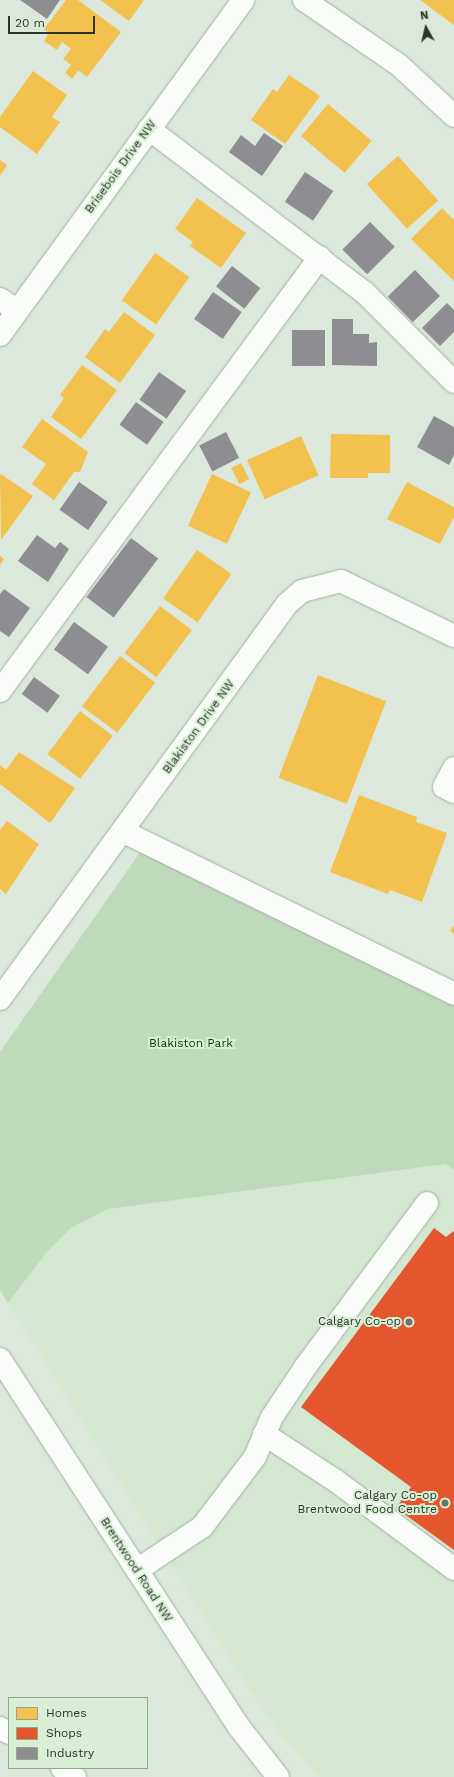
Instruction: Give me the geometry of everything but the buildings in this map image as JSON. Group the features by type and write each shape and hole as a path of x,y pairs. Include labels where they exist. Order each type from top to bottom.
{"main road":[{"name":"Brisebois Drive NW","path":"0,335 9,305 149,129 243,0"},
{"path":"304,0 399,66 454,116"},
{"path":"149,129 320,257 364,292 454,382"},
{"path":"0,691 320,257"},
{"name":"Blakiston Drive NW","path":"0,999 124,832 287,604 302,591 341,581 454,636"},
{"path":"454,768 444,787 454,792"},
{"path":"124,832 454,994"},
{"path":"137,1570 202,1526 255,1457 264,1434 306,1366 427,1204"},
{"name":"Brentwood Road NW","path":"0,1359 239,1727 278,1777"},
{"path":"264,1434 336,1481 454,1569"},
{"path":"63,1769 75,1777"}],"shaded area":[{"path":"445,1164 454,1170 454,1777 320,1777 280,1734 246,1684 8,1303 46,1253 71,1228 107,1209"}],"green space":[{"name":"Blakiston Park","path":"141,851 454,1002 454,1170 445,1164 107,1209 71,1228 46,1253 8,1303 0,1290 0,1052"}],"place":[{"name":"Calgary Co-op","path":"409,1322"},
{"name":"Calgary Co-op Brentwood Food Centre","path":"445,1503"}]}
